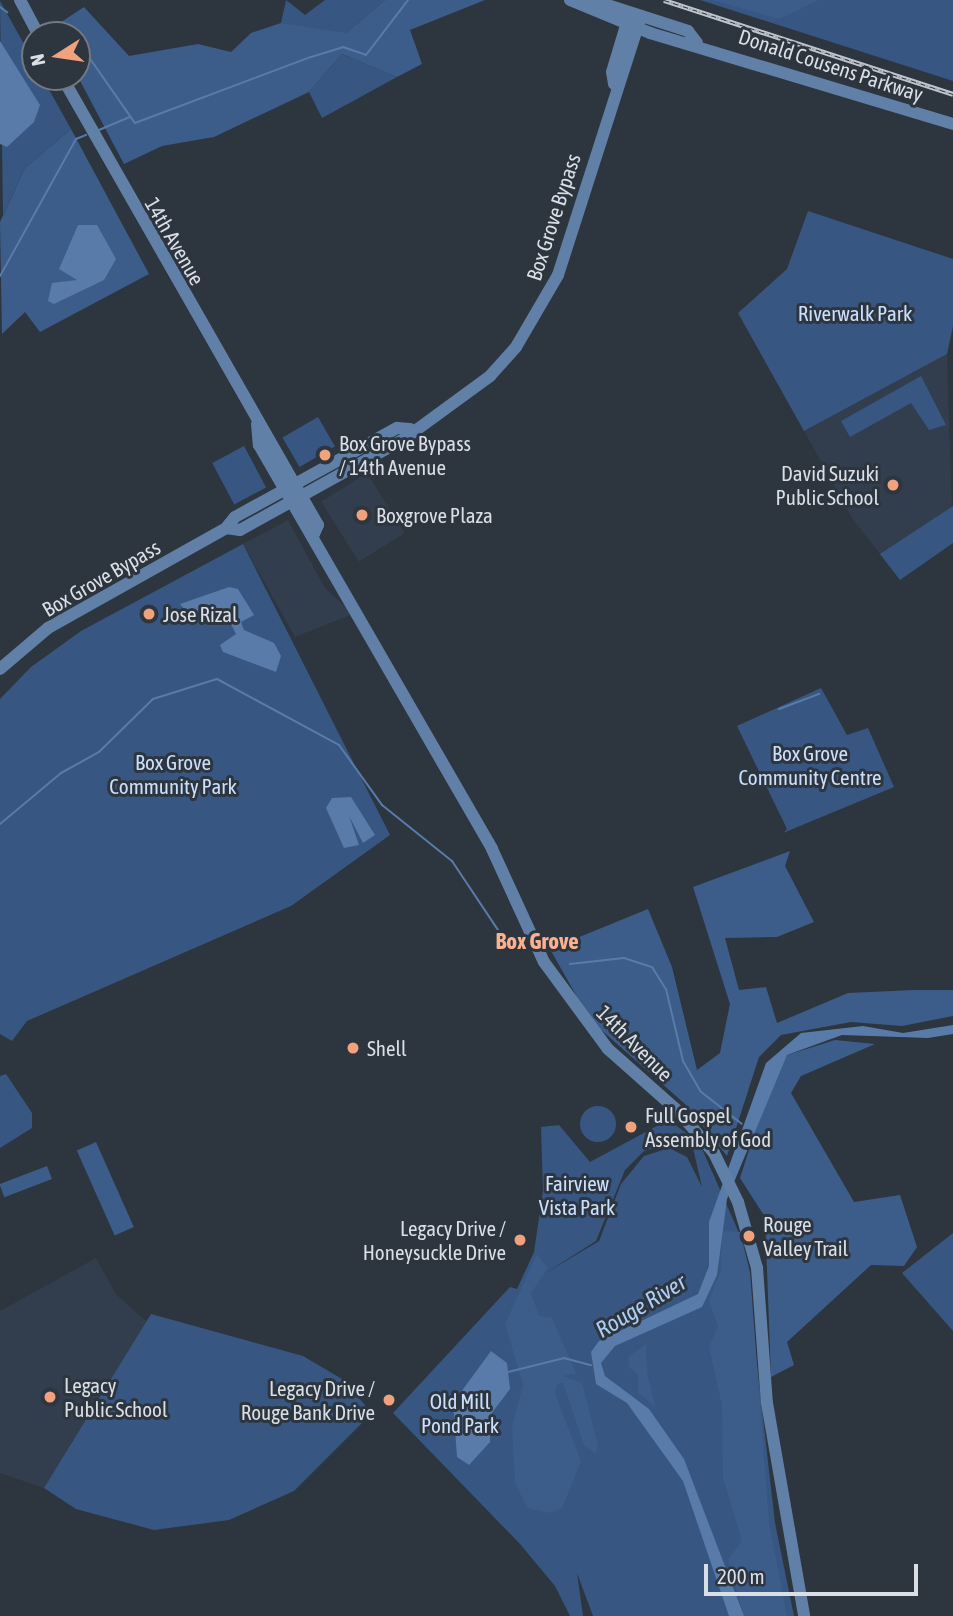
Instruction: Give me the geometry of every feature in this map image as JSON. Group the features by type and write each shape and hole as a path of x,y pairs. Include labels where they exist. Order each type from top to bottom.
{"main road":[{"path":"20,0 31,21"},
{"name":"Donald Cousens Parkway","path":"570,0 634,20 688,31 696,43 953,124"},
{"name":"Donald Cousens Parkway","path":"592,0 634,20"},
{"name":"Box Grove Bypass","path":"226,528 240,530 404,439 410,429 489,376 537,317 558,275 614,83 612,72 634,20"},
{"name":"14th Avenue","path":"70,91 257,424 259,445 297,499 314,534 492,849 544,961 608,1049 714,1153 738,1202 757,1268 765,1389 792,1577 804,1616"},
{"name":"Box Grove Bypass","path":"0,669 48,628 397,428 410,429"}],"shaded area":[{"path":"385,0 485,0 410,30 422,64 397,77 342,54 309,92 214,137 162,146 124,164 85,91 91,91 91,21 63,21 84,7 129,56 198,44 231,52 251,33 281,23 346,33"},
{"path":"712,0 819,0 779,19"},
{"path":"0,41 21,75 21,91 31,91 40,105 34,122 7,147 0,144"},
{"path":"71,129 149,274 40,332 25,312 2,334 0,222 25,168"},
{"path":"78,225 97,225 116,259 104,280 54,304 48,301 52,283 77,280 59,269"},
{"name":"David Suzuki Public School","path":"947,354 953,543 900,580 852,518 804,431"},
{"path":"367,473 405,533 359,562 321,502"},
{"path":"288,520 325,588 353,614 295,637 243,544"},
{"path":"229,587 238,589 254,615 241,622 244,630 274,643 281,656 276,672 223,652 220,645 236,634 231,624 196,623 180,604"},
{"path":"351,797 375,835 363,843 349,816 359,845 344,848 326,808 332,798"},
{"path":"790,851 785,866 814,922 777,937 725,938 739,990 766,987 777,1023 848,993 915,990 953,990 953,1016 902,1026 851,1022 781,1035 759,1057 727,1156 685,1104 590,1020 550,949 648,909 672,967 697,1070 720,1053 730,1004 693,887"},
{"path":"953,1025 953,1034 928,1038 842,1035 787,1055 727,1199 717,1275 702,1307 615,1346 601,1363 605,1376 649,1409 684,1459 744,1616 729,1616 683,1481 627,1403 596,1384 591,1352 599,1341 698,1294 709,1266 709,1222 766,1063 801,1033 863,1026 903,1033"},
{"path":"835,1040 875,1044 801,1076 791,1093 854,1202 900,1195 917,1247 904,1266 871,1265 787,1342 794,1365 771,1377 765,1217 740,1178 770,1085 787,1055"},
{"path":"96,1142 134,1227 115,1236 77,1151"},
{"path":"47,1166 52,1179 4,1197 0,1184"},
{"path":"722,1231 740,1232 750,1272 769,1523 787,1616 744,1616 728,1560 742,1541 723,1478 722,1405 709,1347 718,1326 709,1301 721,1270"},
{"path":"537,1254 548,1268 531,1293 539,1316 552,1318 576,1373 563,1376 582,1383 598,1445 596,1454 584,1445 563,1383 557,1384 555,1394 581,1461 562,1508 550,1513 527,1508 515,1482 512,1427 523,1385 505,1324"},
{"name":"Legacy Public School","path":"96,1258 116,1294 147,1322 44,1488 0,1473 0,1311"},
{"path":"646,1344 647,1372 655,1407 638,1392 638,1375 629,1367 628,1357"},
{"path":"491,1351 507,1363 510,1389 491,1414 490,1442 469,1465 457,1457 453,1403"}],"green space":[{"path":"286,0 305,15 325,0 385,0 346,33 322,33 281,23"},
{"path":"700,0 953,0 953,81"},
{"path":"0,1 21,39 21,91 50,91 71,129 25,168 3,215"},
{"path":"342,54 397,77 322,118 309,92"},
{"name":"Riverwalk Park","path":"808,211 953,259 953,326 947,354 804,431 738,313 787,269"},
{"path":"921,376 946,425 929,430 911,403 850,437 841,421"},
{"path":"318,417 335,446 299,467 282,438"},
{"path":"244,446 266,487 234,504 212,463"},
{"path":"953,506 953,543 900,580 880,554"},
{"name":"Box Grove Community Park","path":"243,544 390,835 291,906 27,1021 12,1041 0,1034 0,699 31,667 81,631"},
{"name":"Box Grove Community Centre","path":"821,688 847,735 868,728 894,787 783,833 787,829 737,726"},
{"path":"6,1074 32,1113 32,1128 0,1148 0,1076"},
{"path":"598,1106 611,1111 616,1124 611,1137 598,1142 585,1137 580,1124 585,1111"},
{"path":"668,1120 699,1142 743,1242 775,1523 794,1616 593,1616 577,1573 583,1616 570,1616 555,1586 520,1544 393,1413 510,1287 517,1289 534,1252 543,1191 541,1127 559,1125 590,1162","holes":["679,1140 693,1148 702,1187 687,1157 669,1148 644,1156 621,1184 599,1241 544,1274 596,1241 625,1170 644,1151"]},
{"path":"953,1233 953,1331 902,1273"},
{"path":"151,1314 303,1356 342,1379 372,1413 294,1491 229,1520 154,1530 76,1509 44,1488"}],"waterway":[{"path":"91,60 135,123 343,47 366,55 408,0"},
{"path":"0,7 7,12"},
{"path":"99,130 130,117"},
{"path":"0,276 76,139 86,135"},
{"path":"0,824 61,773 99,752 153,699 217,679 339,745 382,805 452,861 502,936"},
{"path":"779,709 819,694"},
{"path":"570,964 624,958 652,967 666,989 683,1061 700,1091 742,1124"},
{"path":"508,1372 564,1358 591,1365"}],"railway":[{"path":"664,0 953,94"}],"place":[{"name":"Box Grove Bypass / 14th Avenue","path":"325,455"},
{"name":"David Suzuki Public School","path":"893,485"},
{"name":"Boxgrove Plaza","path":"362,515"},
{"name":"Jose Rizal","path":"149,614"},
{"name":"Shell","path":"353,1048"},
{"name":"Full Gospel Assembly of God","path":"631,1127"},
{"name":"Rouge Valley Trail","path":"749,1236"},
{"name":"Legacy Drive / Honeysuckle Drive","path":"520,1240"},
{"name":"Legacy Public School","path":"50,1397"},
{"name":"Legacy Drive / Rouge Bank Drive","path":"389,1400"}],"district":[{"name":"Box Grove","path":"537,941"}],"park label":[{"name":"Fairview Vista Park","path":"577,1195"},
{"name":"Old Mill Pond Park","path":"460,1413"}],"water label":[{"name":"Rouge River","path":"641,1306"}]}
